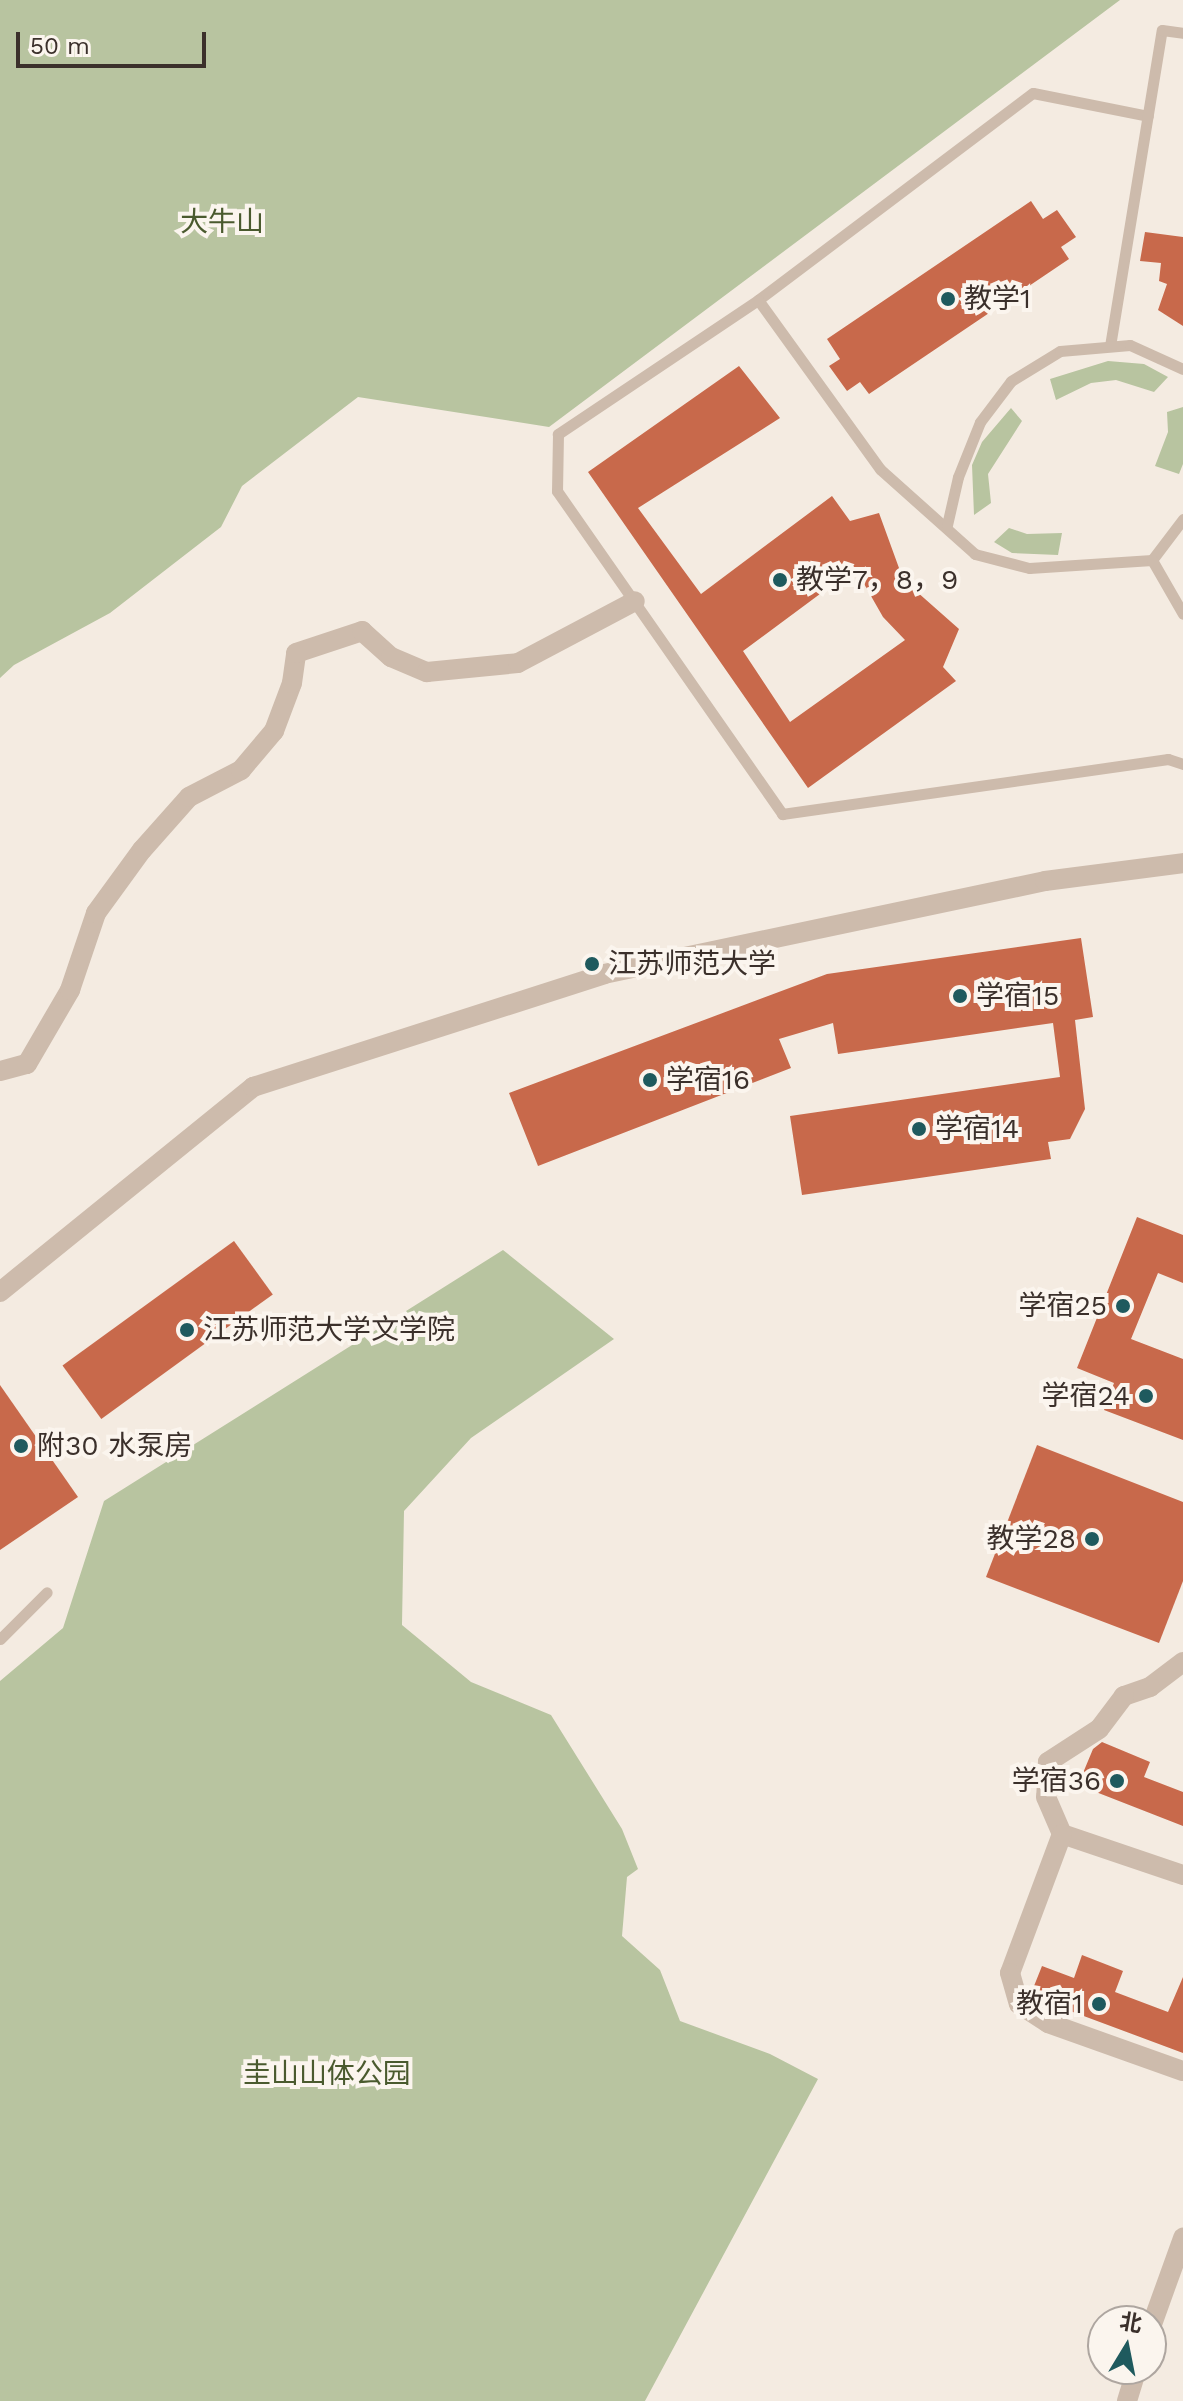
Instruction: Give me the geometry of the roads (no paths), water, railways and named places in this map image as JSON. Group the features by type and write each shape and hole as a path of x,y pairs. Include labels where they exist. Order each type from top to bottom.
{"street":[{"path":"0,1071 27,1064 70,990 96,913 142,850 189,797 241,770 274,731 292,683 296,653 362,631 391,657 427,672 518,663 635,601"},
{"path":"0,1292 253,1087 604,974 1045,881 1183,863"},
{"path":"1183,1662 1150,1687 1124,1696 1099,1729 1048,1762 1046,1797 1062,1834 1010,1973 1019,2004 1048,2023 1183,2071"},
{"path":"1062,1834 1183,1875"},
{"path":"1159,2305 1183,2238"}],"lane":[{"path":"1110,346 1162,30 1183,33"},
{"path":"1148,116 1033,93 758,300 558,434 557,491 782,814 1168,759 1183,764"},
{"path":"758,300 880,469 947,525 975,554 1029,568 1152,560 1183,519"},
{"path":"947,525 958,477 980,422 1011,381 1060,351 1110,346 1130,345 1183,369"},
{"path":"1152,560 1183,614"},
{"path":"0,1639 47,1592"}],"place":[{"name":"教学1","path":"948,299"},
{"name":"教学7，8，9","path":"780,580"},
{"name":"江苏师范大学","path":"592,964"},
{"name":"学宿15","path":"960,996"},
{"name":"学宿16","path":"650,1080"},
{"name":"学宿14","path":"919,1129"},
{"name":"学宿25","path":"1123,1306"},
{"name":"江苏师范大学文学院","path":"187,1330"},
{"name":"学宿24","path":"1146,1396"},
{"name":"附30 水泵房","path":"21,1446"},
{"name":"教学28","path":"1092,1539"},
{"name":"学宿36","path":"1117,1781"},
{"name":"教宿1","path":"1099,2004"}],"park label":[{"name":"大牛山","path":"222,222"},
{"name":"圭山山体公园","path":"327,2074"}]}
